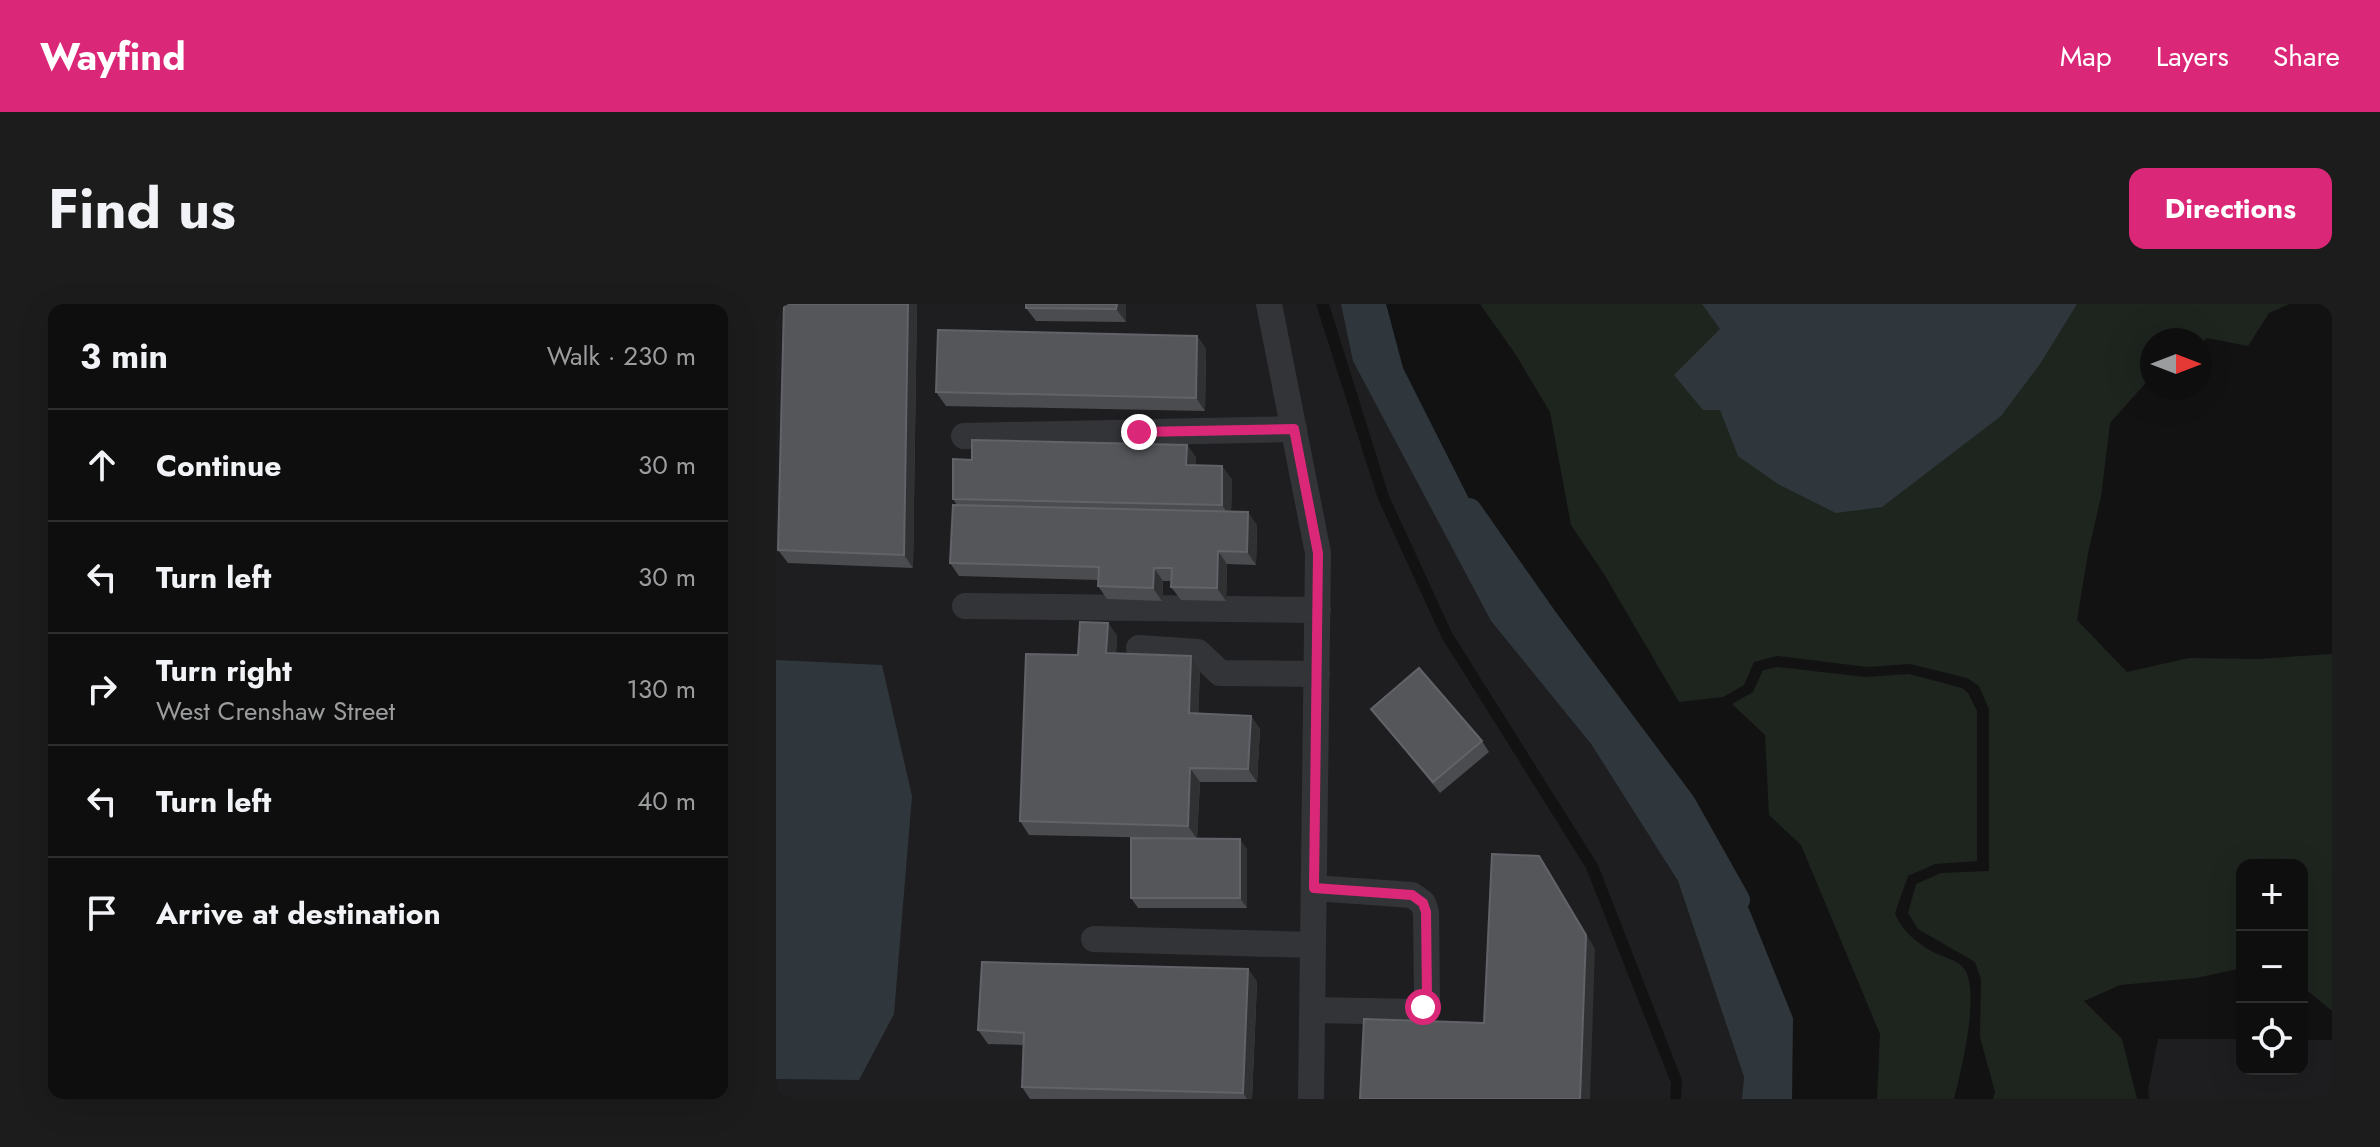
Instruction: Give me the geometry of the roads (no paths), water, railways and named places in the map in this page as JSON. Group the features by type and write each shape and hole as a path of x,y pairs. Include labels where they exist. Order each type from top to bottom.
{"street":[{"path":"1269,304 1318,553 1311,1099"},
{"path":"964,436 1294,429"},
{"path":"965,606 1318,610"},
{"path":"1139,648 1198,652 1220,673 1317,674"},
{"path":"1312,1010 1418,1012 1427,999 1426,912 1423,903 1412,895 1314,888"},
{"path":"1094,939 1313,945"}],"waterway":[{"path":"1469,511 1544,618 1683,804 1737,900"}]}
